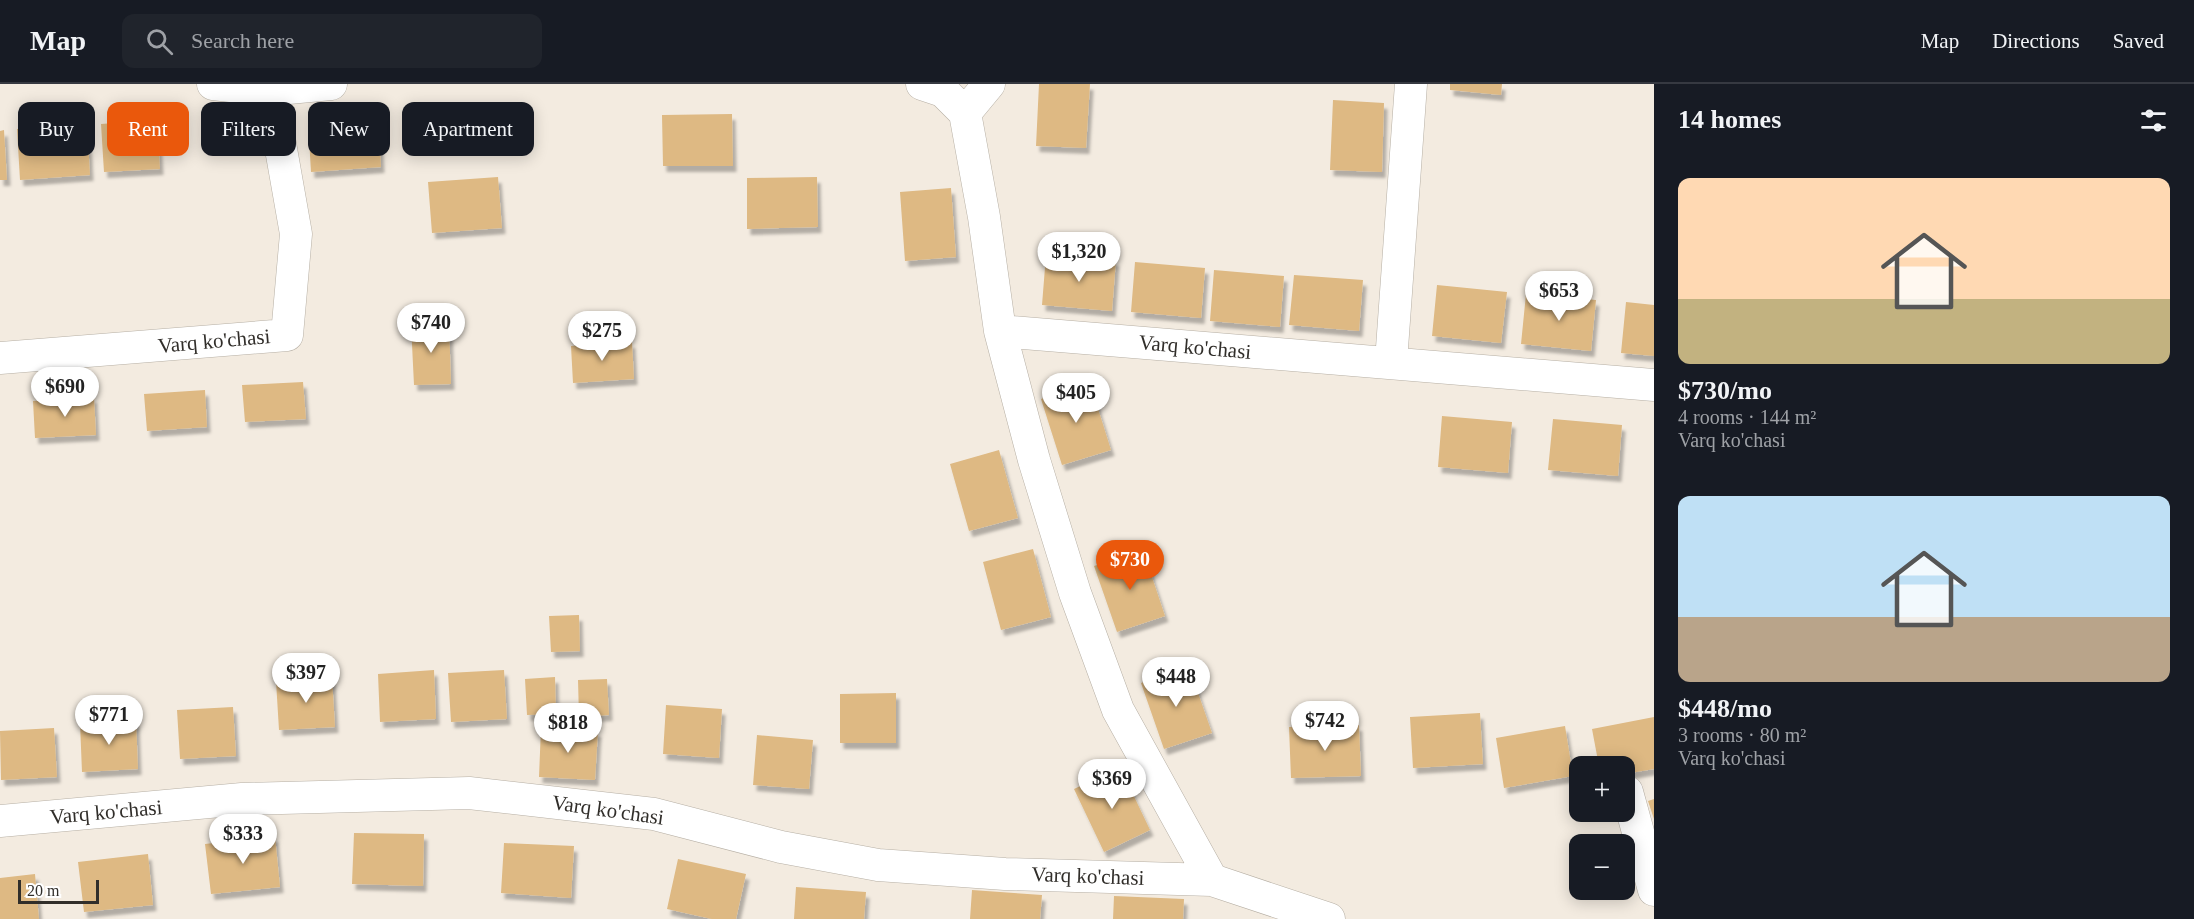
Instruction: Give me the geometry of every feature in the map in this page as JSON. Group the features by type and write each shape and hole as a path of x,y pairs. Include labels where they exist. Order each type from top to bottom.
{"street":[{"path":"213,84 267,90 331,84"},
{"path":"922,84 944,91 965,113 984,217 1000,331 1034,459 1075,593 1119,710 1212,880"},
{"path":"965,113 989,84"},
{"path":"1391,362 1412,84"},
{"name":"Varq ko'chasi","path":"0,358 287,335 296,234 275,115 267,90"},
{"name":"Varq ko'chasi","path":"1000,331 1654,385"},
{"name":"Varq ko'chasi","path":"0,821 242,799 469,793 654,814 781,847 878,865 1005,874 1212,880 1329,919"},
{"path":"1635,821 1654,890"}],"building":[{"path":"1039,84 1090,84 1086,148 1036,146"},
{"path":"1450,84 1502,84 1501,95 1450,90"},
{"path":"1333,100 1384,103 1382,172 1330,170"},
{"path":"732,114 733,166 663,166 662,115"},
{"path":"101,124 107,124 107,156 159,156 160,169 104,172"},
{"path":"4,130 7,180 0,180 0,131"},
{"path":"19,156 89,156 90,175 20,180"},
{"path":"310,156 380,156 381,167 311,172"},
{"path":"498,177 502,228 432,233 428,182"},
{"path":"817,177 818,227 747,229 747,178"},
{"path":"951,188 956,257 905,261 900,192"},
{"path":"1046,255 1116,260 1112,311 1042,305"},
{"path":"1135,262 1205,268 1201,318 1131,312"},
{"path":"1214,270 1284,276 1280,327 1210,321"},
{"path":"1294,275 1363,280 1359,331 1289,325"},
{"path":"1437,285 1507,292 1501,343 1432,336"},
{"path":"1526,294 1596,300 1591,351 1521,344"},
{"path":"1626,302 1654,305 1654,356 1621,353"},
{"path":"449,323 451,384 414,385 411,324"},
{"path":"632,342 634,379 573,383 571,346"},
{"path":"303,382 306,419 245,422 242,385"},
{"path":"1090,383 1111,450 1062,465 1041,399"},
{"path":"205,390 207,427 147,431 144,394"},
{"path":"94,397 96,435 35,438 33,401"},
{"path":"1442,416 1512,422 1508,473 1438,467"},
{"path":"1553,419 1622,425 1618,476 1548,470"},
{"path":"999,450 1018,518 969,531 950,464"},
{"path":"1033,549 1051,617 1001,630 983,562"},
{"path":"1143,550 1165,616 1117,632 1094,566"},
{"path":"579,615 580,651 551,652 549,616"},
{"path":"1189,667 1212,733 1164,749 1141,683"},
{"path":"434,670 436,719 380,722 378,674"},
{"path":"504,670 507,719 451,722 448,673"},
{"path":"555,677 556,714 527,715 525,679"},
{"path":"332,678 335,727 279,730 276,681"},
{"path":"607,679 609,715 579,717 578,680"},
{"path":"896,693 896,743 840,743 840,694"},
{"path":"666,705 722,709 719,758 663,754"},
{"path":"233,707 236,756 180,759 177,710"},
{"path":"1480,713 1483,764 1413,768 1410,717"},
{"path":"1654,717 1654,769 1635,772 1635,756 1597,756 1592,729"},
{"path":"136,720 138,769 82,772 80,723"},
{"path":"1359,725 1361,776 1291,778 1289,727"},
{"path":"1565,726 1570,756 1569,777 1504,788 1496,738"},
{"path":"54,728 57,777 1,780 0,731"},
{"path":"541,728 598,731 595,780 539,777"},
{"path":"757,735 813,740 809,789 753,785"},
{"path":"1120,767 1150,830 1104,852 1074,789"},
{"path":"1654,799 1654,819 1648,801"},
{"path":"354,833 424,834 423,886 352,884"},
{"path":"275,836 280,887 211,894 205,844"},
{"path":"504,843 574,846 571,898 501,893"},
{"path":"148,854 153,905 84,912 78,862"},
{"path":"678,859 746,874 736,919 712,919 667,909"},
{"path":"35,874 39,919 0,919 0,878"},
{"path":"796,887 866,892 864,919 794,919"},
{"path":"972,890 1042,895 1040,919 970,919"},
{"path":"1114,896 1184,899 1183,919 1113,919"}]}
